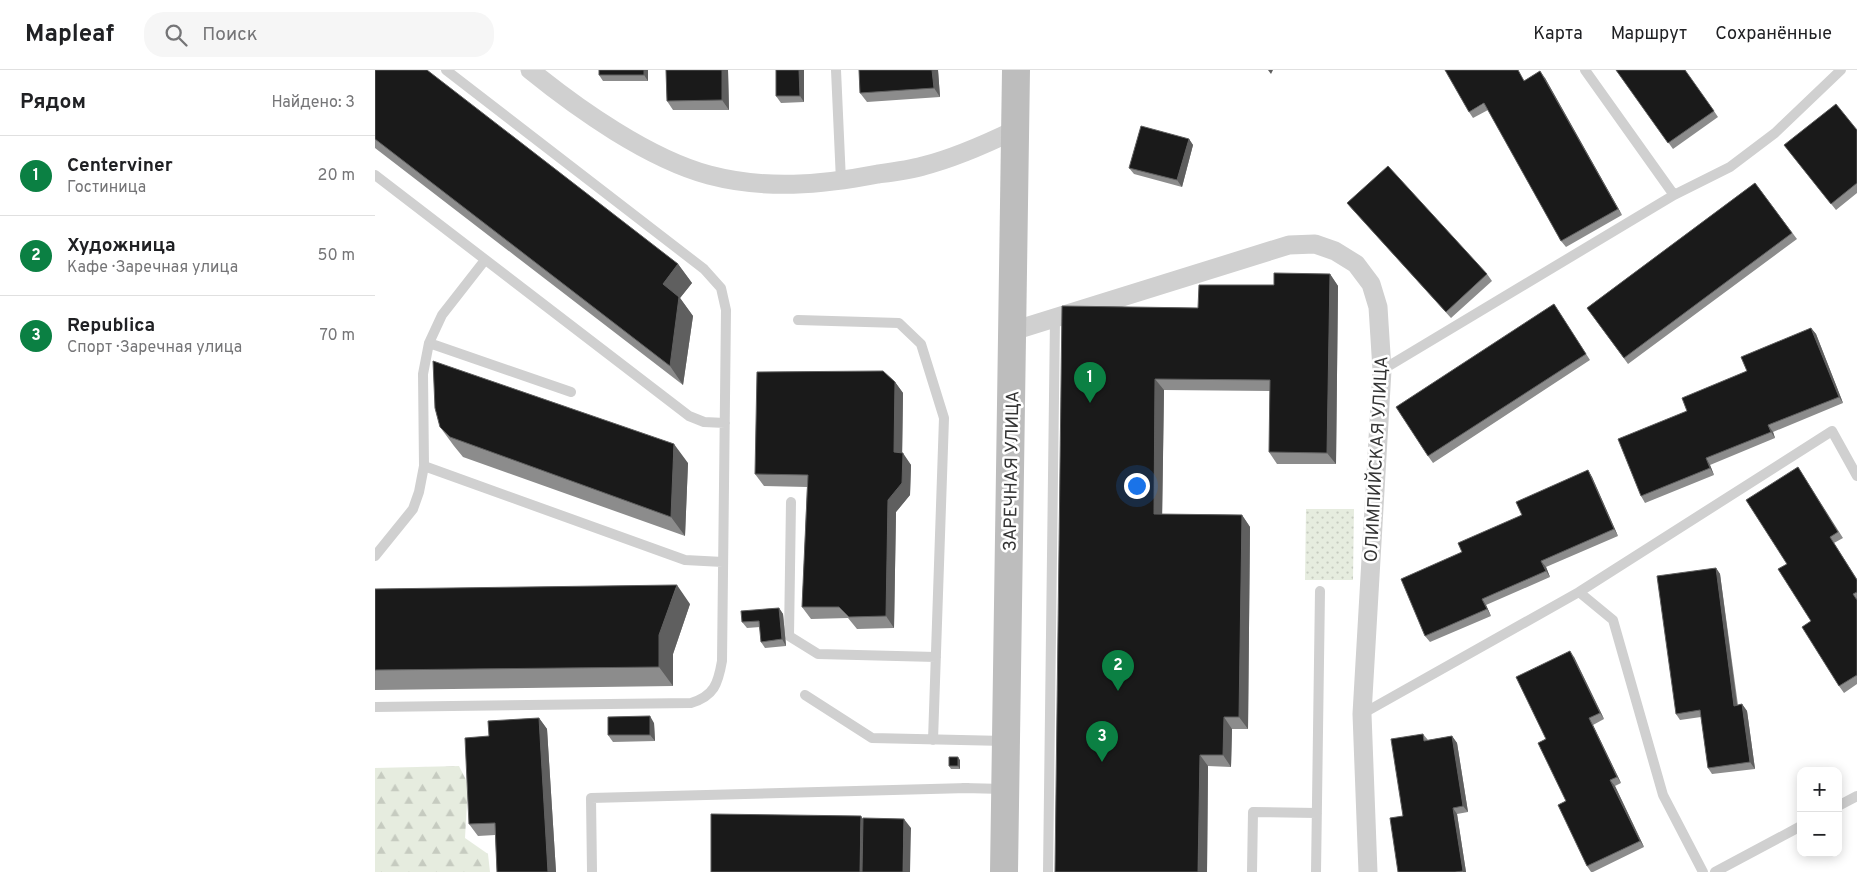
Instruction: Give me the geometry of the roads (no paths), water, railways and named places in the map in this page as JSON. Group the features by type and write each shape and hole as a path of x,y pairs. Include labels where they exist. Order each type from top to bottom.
{"main road":[{"name":"ЗАРЕЧНАЯ УЛИЦА","path":"1004,872 1016,70"}],"street":[{"path":"530,70 553,88 625,136 682,165 709,175 747,182 797,186 841,181 924,166 977,148 1015,130"},
{"name":"ОЛИМПИЙСКАЯ УЛИЦА","path":"1013,330 1289,245 1315,244 1335,251 1357,264 1371,284 1378,306 1382,370 1362,714 1368,872"}],"lane":[{"path":"375,707 691,703 702,700 711,692 719,679 722,661 726,310 721,288 704,269 445,70"},
{"path":"836,70 841,181"},
{"path":"1585,70 1674,195"},
{"path":"1382,370 1674,195 1730,167 1775,133 1841,70"},
{"path":"375,175 689,416 704,422 725,422"},
{"path":"375,556 413,509 419,492 424,466 423,374 429,343 442,315 485,260"},
{"path":"1048,872 1055,318"},
{"path":"798,320 899,323 921,344 944,418 933,740"},
{"path":"429,343 571,392"},
{"path":"1362,714 1579,592 1832,431 1857,476"},
{"path":"424,466 685,560 723,562"},
{"path":"791,502 789,636 818,654 936,658"},
{"path":"1316,872 1320,591"},
{"path":"1579,592 1613,620 1663,795 1703,872"},
{"path":"805,695 871,738 1007,742"},
{"path":"592,871 591,798 965,788 1005,789"},
{"path":"1842,804 1857,796"},
{"path":"1252,872 1253,812 1317,813"},
{"path":"1715,872 1797,828"}],"place":[{"name":"Centerviner","path":"1090,403"},
{"name":"Художница","path":"1118,691"},
{"name":"Republica","path":"1102,762"}]}
